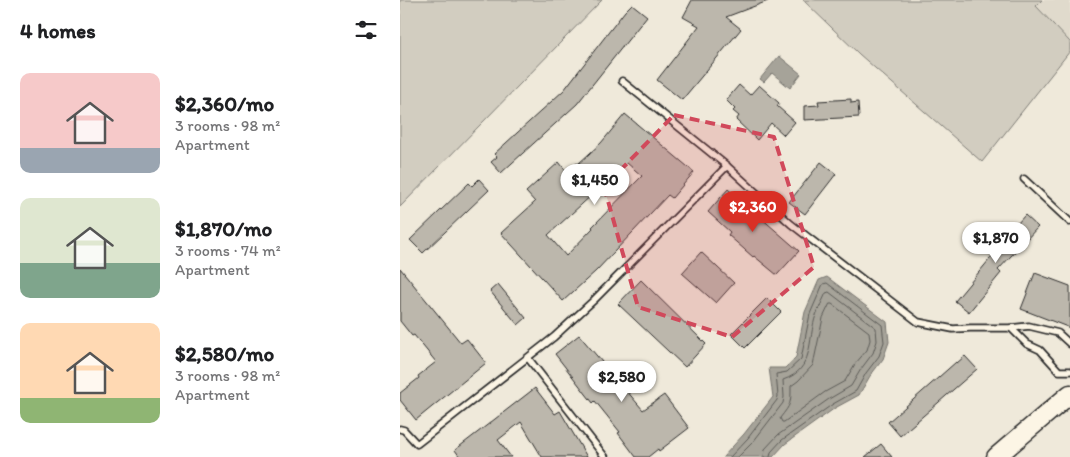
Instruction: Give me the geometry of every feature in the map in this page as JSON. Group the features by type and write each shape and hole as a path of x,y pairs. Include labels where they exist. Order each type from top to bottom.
{"main road":[{"path":"996,457 1070,394"}],"lane":[{"path":"622,81 727,166 791,224 918,322 953,329 1028,326 1058,333 1070,344"},
{"path":"400,429 404,430 416,444 528,358 594,300 727,166"},
{"path":"1024,179 1070,222"},
{"path":"1010,328 1027,344 1040,350 1059,371 1070,371"},
{"path":"528,358 605,457"}],"highlighted area":[{"path":"674,115 774,137 814,267 732,337 638,307 604,187"}],"shaded area":[{"path":"400,0 602,0 400,207"},
{"path":"803,0 1042,0 1036,6 1070,42 1070,51 982,162 859,54"},
{"path":"1042,0 1070,0 1070,42 1036,6"}],"water":[{"path":"779,56 801,74 790,88 772,73 764,82 760,79"},
{"path":"827,277 887,322 889,342 883,359 859,395 835,408 785,444 773,457 723,457 773,397 769,368 785,368 796,357 805,312 819,280"}],"building":[{"path":"692,0 768,1 726,17 741,29 682,100 657,80 699,26 683,17"},
{"path":"632,4 647,16 577,104 501,173 491,162 497,157 494,154 564,90"},
{"path":"739,85 750,95 759,85 779,103 777,106 795,122 784,135 771,123 757,140 736,120 739,116 733,111 735,109 726,100"},
{"path":"851,99 851,103 858,102 859,117 804,120 804,106 819,105 818,101"},
{"path":"625,114 694,172 672,198 668,195 596,271 563,301 501,233 535,202 526,192 559,162 567,172 601,143","holes":["627,163 642,176 566,256 548,235"]},
{"path":"821,162 836,174 805,214 789,202"},
{"path":"479,179 489,190 423,253 410,240 469,183 472,186"},
{"path":"728,189 799,251 777,275 728,235 730,232 708,212"},
{"path":"1025,215 1038,227 998,270 1001,273 969,312 955,301 994,254 992,252"},
{"path":"701,252 734,283 716,303 682,273"},
{"path":"400,268 461,343 467,339 486,363 416,420 400,400 400,393 436,362 400,321"},
{"path":"1035,273 1070,286 1070,328 1021,309"},
{"path":"641,280 706,344 685,367 618,304"},
{"path":"498,284 526,318 518,325 490,291"},
{"path":"767,298 781,312 745,348 731,334"},
{"path":"579,335 643,410 664,395 689,428 659,451 658,449 648,457 636,457 618,433 620,432 595,401 593,403 555,354"},
{"path":"965,356 977,369 900,436 888,422"},
{"path":"535,388 555,414 560,411 587,457 542,457 521,422 498,440 511,457 460,457 455,450"},
{"path":"881,444 892,457 865,457"}]}
